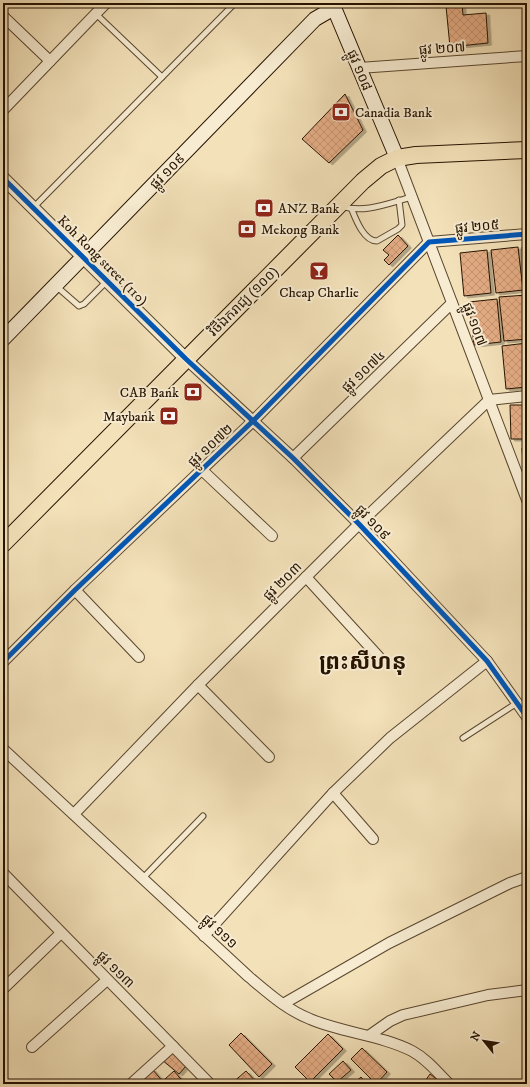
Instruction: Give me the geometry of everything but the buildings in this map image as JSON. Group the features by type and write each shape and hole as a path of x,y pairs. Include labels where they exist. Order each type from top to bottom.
{"main road":[{"name":"ផ្លូវ ១០៨","path":"333,6 397,158"},
{"name":"ផ្លូវ ១០៩","path":"3,339 315,19 333,6"},
{"name":"វិថីឯករាជ្យ (១០០)","path":"3,544 186,359 345,208 362,181 381,166 397,158 416,155 527,150"}],"street":[{"path":"3,110 106,3"},
{"path":"3,16 50,61"},
{"name":"ផ្លូវ ២០៧","path":"359,68 527,56"},
{"name":"ផ្លូវ ១០៧","path":"397,158 527,500"},
{"name":"Koh Rong street (110)","path":"3,178 186,359"},
{"name":"ផ្លូវ ២០៥","path":"429,242 527,234"},
{"name":"ផ្លូវ ១០៧២","path":"3,662 75,590 253,421 429,242"},
{"name":"ផ្លូវ ១០៧៤","path":"293,458 452,303"},
{"name":"ផ្លូវ ១០៩","path":"186,359 293,458 359,524 487,661 527,716"},
{"path":"489,400 527,396"},
{"name":"ផ្លូវ ២០៣","path":"74,814 198,685 359,524 489,400"},
{"path":"202,470 272,536"},
{"path":"306,577 379,657"},
{"path":"75,590 139,657"},
{"path":"204,936 333,793 390,738 487,661"},
{"path":"198,685 269,757"},
{"name":"ផ្លូវ ១១១","path":"3,749 249,977 283,1004 308,1018 330,1027 370,1036 413,1052 433,1068 449,1084"},
{"path":"333,793 373,839"},
{"name":"ផ្លូវ ១១៣","path":"3,873 61,934 210,1084"},
{"path":"283,1004 389,943 510,883 527,877"},
{"path":"3,989 61,934"},
{"path":"32,1047 107,980"},
{"path":"370,1036 390,1021 403,1015 488,995 527,990"},
{"path":"131,1084 173,1046"}],"lane":[{"path":"34,208 235,3"},
{"path":"96,14 162,77"},
{"path":"345,208 366,209 412,197"},
{"path":"345,208 360,228 370,238 377,241 398,230 402,225 399,200"},
{"path":"55,286 79,306 84,304 107,281"},
{"path":"463,738 517,703"},
{"path":"142,879 203,816"}],"cycle path":[{"path":"3,178 186,359 293,458 359,524 487,661 527,717"},
{"path":"3,662 75,590 253,421 429,242 527,234"}],"place":[{"name":"Canadia Bank","path":"341,112"},
{"name":"ANZ Bank","path":"264,208"},
{"name":"Mekong Bank","path":"247,229"},
{"name":"Cheap Charlie","path":"319,271"},
{"name":"CAB Bank","path":"193,392"},
{"name":"Maybank","path":"169,416"}],"district":[{"name":"ព្រះសីហនុ","path":"363,661"}]}
